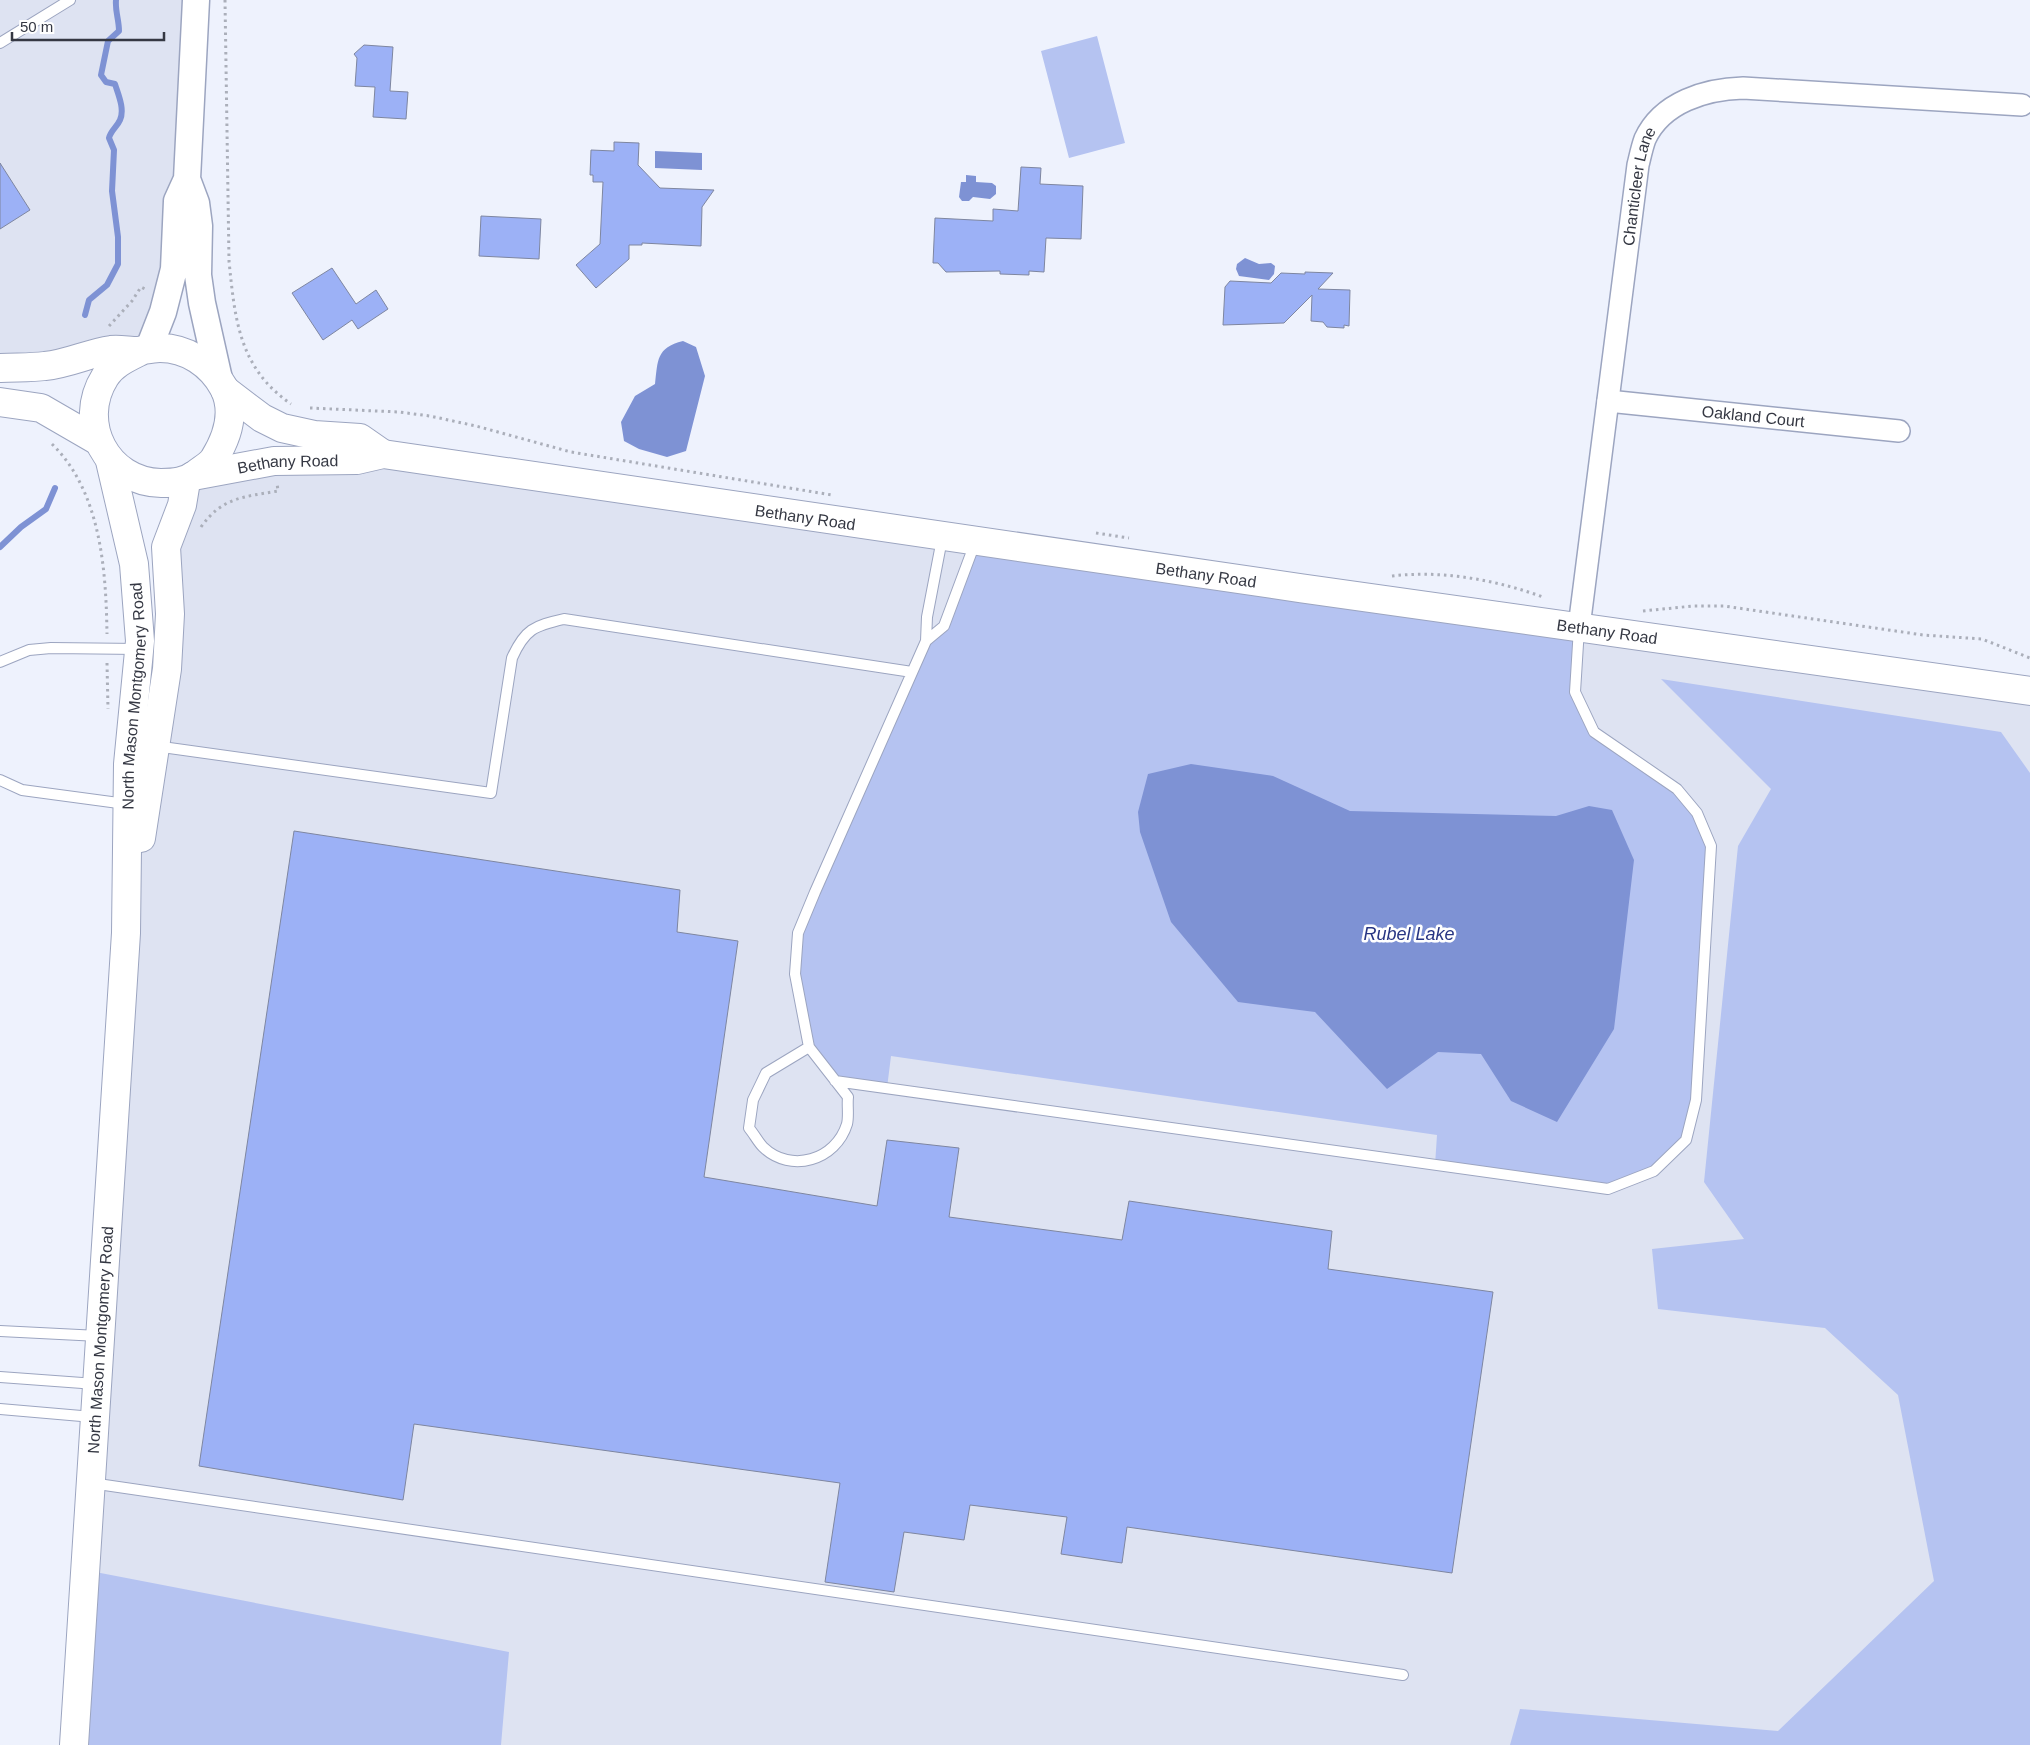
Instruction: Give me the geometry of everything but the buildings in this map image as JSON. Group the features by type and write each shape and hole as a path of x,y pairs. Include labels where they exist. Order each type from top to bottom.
{"main road":[{"path":"104,451 93,419 96,397 105,376 121,361 145,349"},
{"path":"0,368 46,366 112,350 145,349 184,352 204,362 222,385 230,421 224,443 212,462 190,478 149,483 127,475 104,451 52,412 41,408 0,402"},
{"name":"Bethany Road","path":"222,385 262,418 282,428 314,435 360,438 383,454"},
{"name":"North Mason Montgomery Road","path":"74,1745 126,933 143,745 140,649 134,564 104,451"},
{"name":"Bethany Road","path":"190,478 274,461 357,460 383,454 942,539 1579,626 2030,691"},
{"name":"North Mason Montgomery Road","path":"126,933 128,804 169,643 166,547 190,478"}],"street":[{"path":"145,349 163,312 174,269 177,201 187,179 196,0"},
{"name":"Chanticleer Lane","path":"1579,626 1638,166 1645,139 1660,119 1680,103 1714,90 1742,88 2022,105"},
{"path":"187,179 196,202 199,226 198,275 202,303 222,385"},
{"name":"Oakland Court","path":"1608,401 1899,431"}],"lane":[{"path":"0,43 70,0"},
{"path":"809,1047 766,1073 753,1100 749,1128 764,1148 785,1160 812,1161 834,1148 847,1124 848,1097 809,1047 795,974 798,933 926,641 927,617 942,539"},
{"path":"926,641 944,626 975,543"},
{"path":"143,745 491,793 512,658 521,640 539,625 564,619 912,672"},
{"path":"836,1081 1608,1189 1654,1171 1686,1140 1696,1100 1711,846 1697,813 1677,789 1594,732 1575,692 1579,626"},
{"path":"0,662 29,650 51,648 140,649"},
{"path":"0,780 22,790 128,804"},
{"path":"0,1331 100,1336"},
{"path":"0,1378 96,1384"},
{"path":"0,1409 94,1417"},
{"path":"90,1483 1404,1675"}],"path":[{"path":"225,0 229,261 234,306 243,346 252,364 275,393 293,405"},
{"path":"103,329 109,326 132,301 141,287"},
{"path":"302,407 399,412 430,416 476,426 571,452 839,496"},
{"path":"197,534 210,514 221,505 236,498 278,491 277,483"},
{"path":"1091,532 1130,538"},
{"path":"1385,577 1412,574 1489,581 1552,600"},
{"path":"1642,611 1693,606 1724,606 1923,635 1982,640 2030,658"}],"shaded area":[{"path":"0,0 196,0 167,299 141,351 0,361"},
{"path":"1097,36 1125,143 1069,158 1041,51"},
{"path":"357,460 2030,692 2030,1745 74,1745 126,933 166,558 193,476"},
{"path":"975,543 1579,627 1575,692 1594,732 1677,789 1711,846 1696,1100 1686,1140 1654,1171 1608,1189 1435,1165 1437,1135 891,1056 887,1088 835,1081 809,1047 795,974 798,933 926,641 944,626"},
{"path":"1661,679 2001,732 2030,773 2030,1745 1510,1745 1520,1709 1778,1731 1934,1581 1898,1395 1825,1328 1658,1309 1652,1249 1744,1239 1704,1182 1738,846 1771,789"},
{"path":"85,1570 509,1652 501,1745 74,1745"}],"water":[{"path":"655,151 702,153 702,170 655,168"},
{"path":"966,175 976,176 976,182 992,183 996,186 996,194 990,199 973,197 969,201 962,201 959,197 961,182 966,182"},
{"path":"1245,258 1259,264 1271,263 1275,266 1274,274 1269,280 1239,276 1236,269 1237,264"},
{"path":"683,341 696,347 705,376 686,451 667,457 639,449 624,441 621,422 635,396 655,384 658,362 663,351"},
{"name":"Rubel Lake","path":"1191,764 1273,776 1350,811 1556,816 1589,806 1612,810 1634,860 1614,1029 1557,1122 1511,1101 1481,1054 1438,1052 1387,1089 1315,1012 1238,1002 1171,922 1140,832 1138,812 1148,774"}],"waterway":[{"path":"85,315 89,300 107,285 118,264 118,237 112,191 114,150 109,138 120,120 122,111 115,84 106,82 101,75 108,41 119,31 116,0"},
{"path":"0,547 21,527 46,509 55,488"}]}
